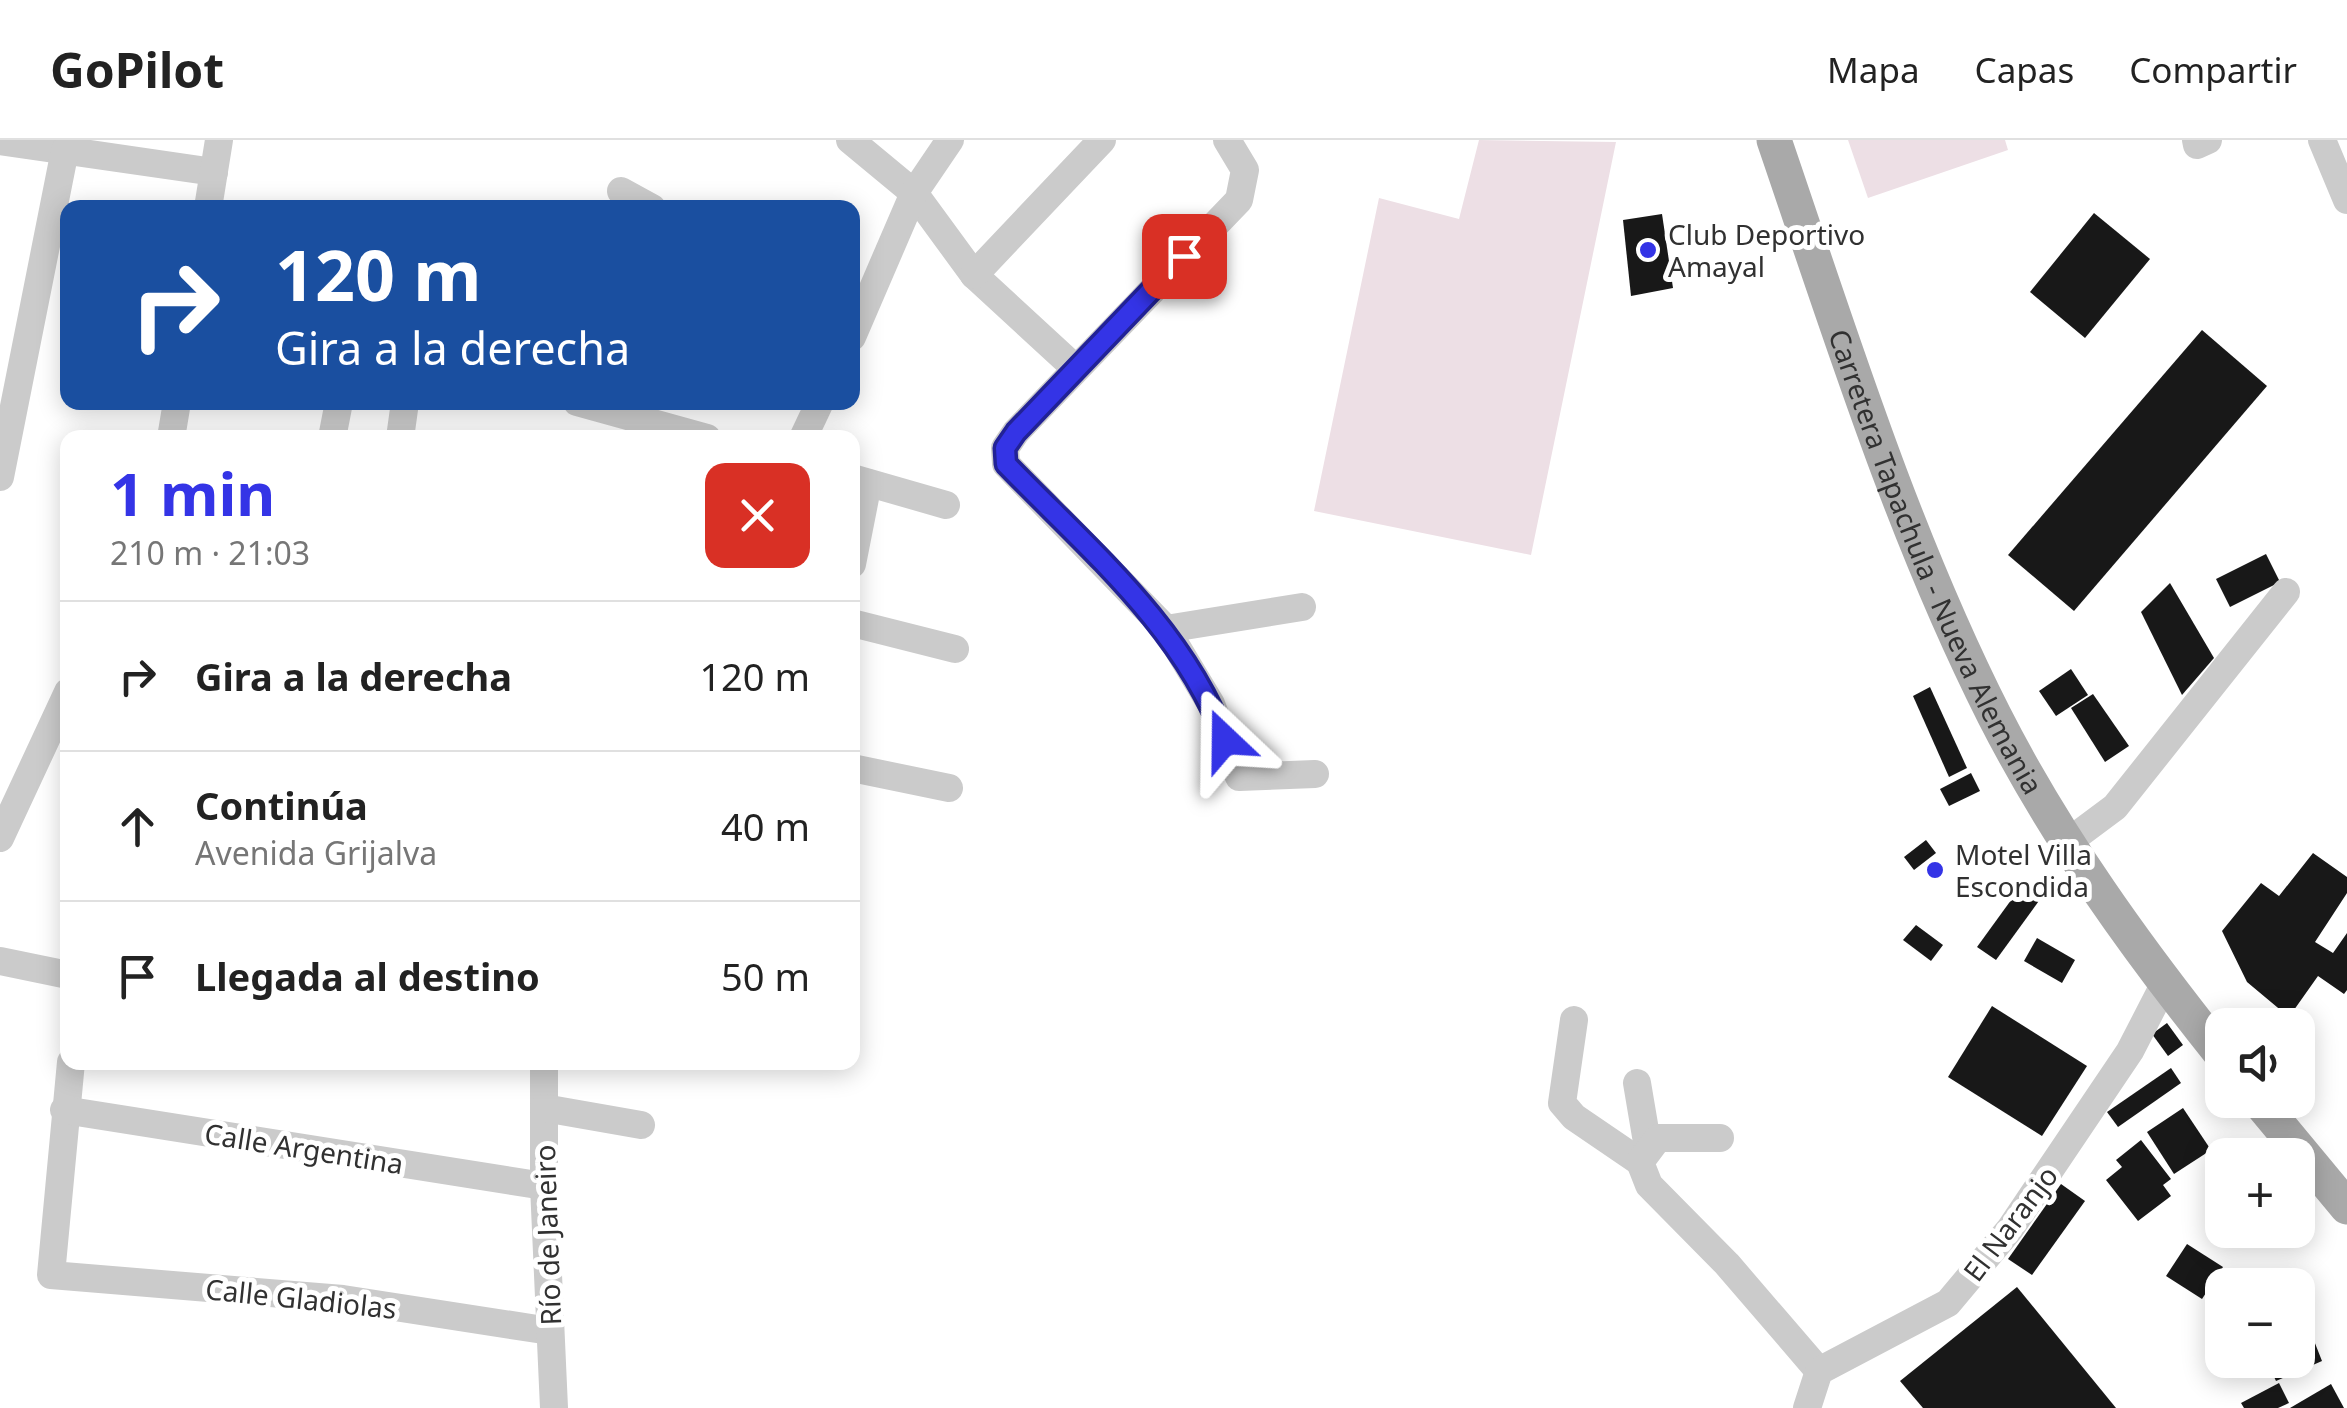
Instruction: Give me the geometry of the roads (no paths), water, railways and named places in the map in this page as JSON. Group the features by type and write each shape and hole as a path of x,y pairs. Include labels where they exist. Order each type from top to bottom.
{"main road":[{"name":"Carretera Tapachula - Nueva Alemania","path":"1774,140 1934,586 1994,715 2068,842 2165,984 2205,1034"},
{"path":"2273,1118 2347,1207"}],"street":[{"path":"0,140 214,172"},
{"path":"209,200 219,140"},
{"path":"850,140 914,194 974,275 1075,368"},
{"path":"860,315 914,194 950,140"},
{"path":"974,275 1102,140"},
{"path":"1227,140 1245,170 1239,200 1016,432 1005,448 1006,464 1166,630 1212,704 1239,777 1314,774"},
{"path":"2322,140 2347,200"},
{"path":"0,477 66,150"},
{"path":"621,191 637,200"},
{"path":"606,410 678,430"},
{"path":"860,480 946,506"},
{"path":"2068,842 2115,807 2286,592"},
{"path":"1166,630 1302,607"},
{"path":"860,625 956,649"},
{"path":"0,838 60,709"},
{"path":"860,770 949,788"},
{"path":"0,962 60,973"},
{"name":"El Naranjo","path":"1819,1372 1948,1303 2010,1230 2130,1051 2165,984"},
{"path":"1574,1020 1562,1102 1574,1116 1644,1155"},
{"path":"64,1110 70,1070"},
{"name":"Río de Janeiro","path":"544,1070 544,1186 554,1408"},
{"path":"1638,1082 1649,1185 1727,1264 1819,1372 1808,1408"},
{"path":"544,1108 640,1125"},
{"name":"Calle Argentina","path":"64,1110 544,1186"},
{"name":"Calle Gladiolas","path":"64,1110 51,1274 344,1299 550,1332"},
{"path":"1644,1155 1670,1136 1720,1138"}],"place":[{"name":"Club Deportivo Amayal","path":"1648,250"},
{"name":"Motel Villa Escondida","path":"1935,870"}]}
